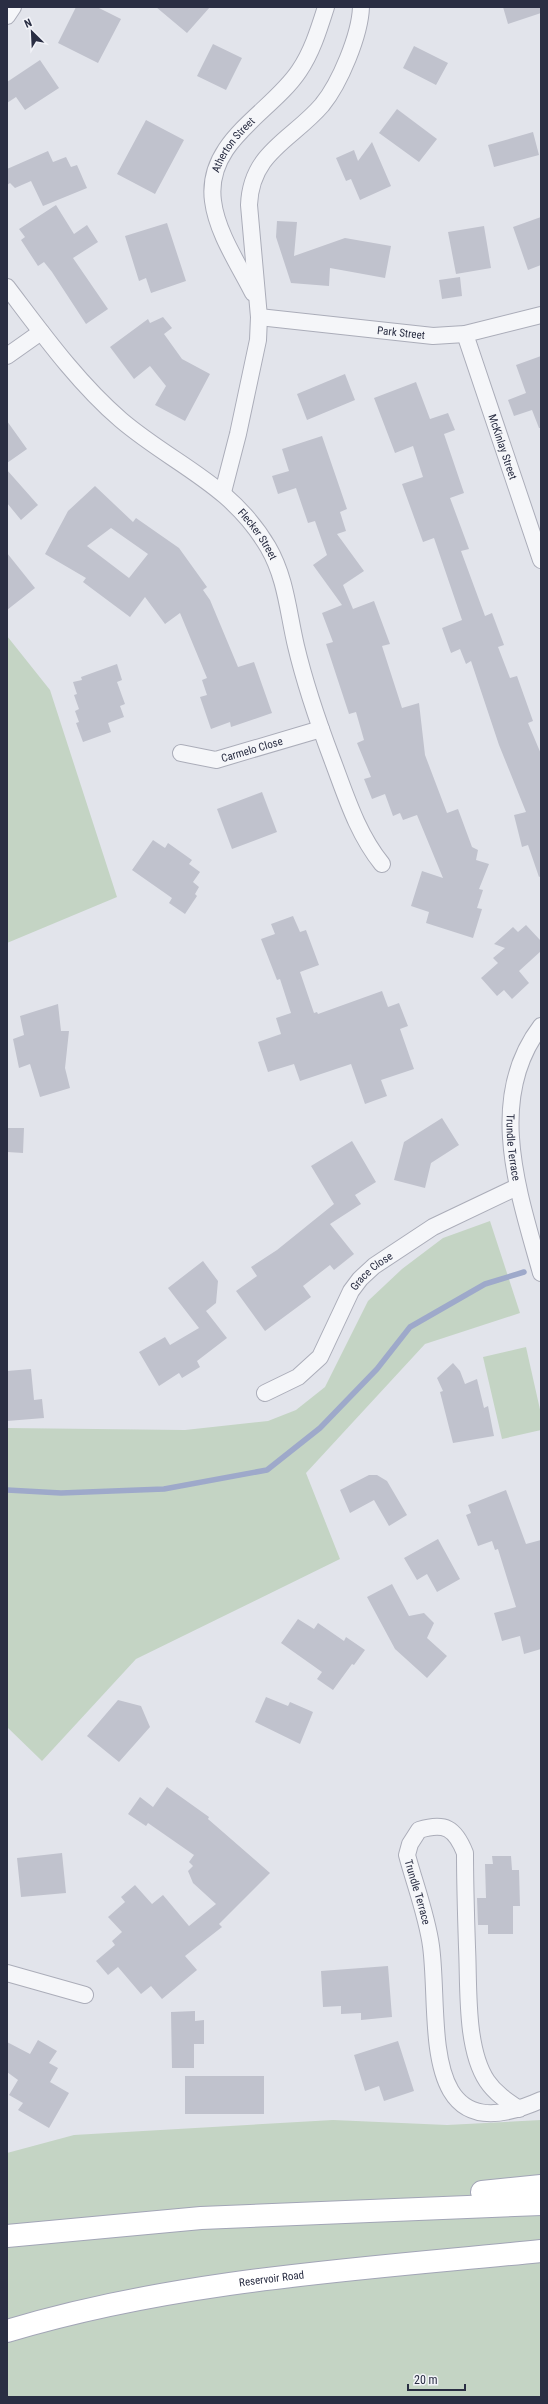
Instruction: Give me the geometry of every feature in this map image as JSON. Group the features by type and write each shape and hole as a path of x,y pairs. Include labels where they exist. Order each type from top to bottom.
{"main road":[{"path":"387,2209 483,2192 541,2186"},
{"path":"7,2236 201,2218 387,2209 541,2204"},
{"name":"Reservoir Road","path":"7,2331 90,2308 187,2289 541,2251"}],"street":[{"path":"7,16 13,7"},
{"name":"Atherton Street","path":"256,300 220,228 213,201 215,175 224,153 240,131 282,93 300,71 314,44 326,7"},
{"name":"Atherton Street","path":"223,492 258,340 259,317 256,300 248,205 249,190 253,177 277,145 322,105 330,94 347,60 361,19 361,7"},
{"name":"Flecker Street","path":"7,287 41,332 94,395 144,439 223,492 250,519 269,548 288,602 296,645 321,728 356,825 369,848 382,864"},
{"name":"Park Street","path":"259,317 433,336 465,334 512,324 541,315"},
{"path":"7,356 41,332"},
{"name":"McKinlay Street","path":"465,334 541,560"},
{"name":"Carmelo Close","path":"181,753 216,760 321,728"},
{"name":"Trundle Terrace","path":"541,1026 521,1059 513,1090 510,1122 511,1156 517,1187 541,1273"},
{"name":"Grace Close","path":"265,1393 298,1377 320,1358 350,1291 374,1266 440,1224 517,1187"},
{"name":"Trundle Terrace","path":"519,2110 501,2096 487,2081 477,2060 473,2041 468,1982 465,1853 460,1839 449,1828 434,1826 419,1830 410,1844 407,1855 431,1945 441,2071 448,2088 457,2101 472,2111 493,2113 519,2110 541,2100"},
{"path":"7,1972 85,1995"}],"green space":[{"path":"7,636 50,690 117,897 7,943"},
{"path":"490,1221 520,1313 425,1344 306,1473 340,1559 136,1659 42,1761 7,1727 7,1428 185,1430 268,1421 296,1410 325,1387 368,1301 402,1269 443,1238"},
{"path":"526,1347 541,1414 541,1430 502,1439 483,1357"},
{"path":"333,2120 447,2125 541,2120 541,2397 7,2397 7,2153 74,2135"}],"building":[{"path":"76,7 97,7 121,19 98,63 58,43"},
{"path":"156,7 210,7 187,33"},
{"path":"503,7 541,7 541,13 508,24"},
{"path":"213,44 242,58 226,90 197,76"},
{"path":"414,46 448,63 436,85 403,68"},
{"path":"40,60 59,88 25,110 16,97 7,103 7,82"},
{"path":"397,109 437,139 419,162 379,133"},
{"path":"146,120 184,140 155,194 117,174"},
{"path":"533,132 539,155 494,167 488,145"},
{"path":"372,142 391,186 360,200 351,179 346,181 336,158 354,150 358,161"},
{"path":"48,151 53,162 66,157 71,167 77,165 87,188 43,206 31,181 15,188 10,183 7,185 7,169"},
{"path":"56,205 74,234 87,225 98,242 73,258 108,309 86,324 52,272 44,262 38,266 21,240 25,237 19,229"},
{"path":"541,217 541,265 528,270 513,227"},
{"path":"277,221 297,222 294,256 345,238 391,246 385,278 330,268 329,286 291,283 276,237"},
{"path":"167,223 186,281 151,293 146,278 139,281 125,236"},
{"path":"484,226 491,268 456,274 448,232"},
{"path":"460,277 462,296 442,299 439,280"},
{"path":"163,317 172,328 164,334 182,359 210,374 185,421 155,405 166,386 150,366 134,379 110,347 148,319 150,323"},
{"path":"541,356 541,428 539,428 532,410 514,416 508,400 526,393 516,365"},
{"path":"345,374 355,400 307,420 297,394"},
{"path":"416,382 430,419 448,413 455,430 444,434 464,493 450,498 469,549 461,551 485,616 492,613 504,645 498,647 510,678 517,676 533,721 528,723 541,754 541,876 539,877 528,845 522,847 514,815 526,812 499,745 471,661 466,664 460,649 451,653 442,628 462,620 434,538 423,542 402,484 423,477 413,446 395,453 374,398"},
{"path":"7,421 27,449 7,463"},
{"path":"322,436 347,509 340,512 346,531 337,534 364,571 343,585 353,609 374,601 390,644 382,646 402,708 419,703 425,755 447,813 458,809 472,847 478,850 476,860 489,864 479,889 483,890 477,908 482,909 473,938 426,923 429,912 411,906 422,871 443,878 417,815 403,820 400,813 393,816 385,794 372,799 364,779 371,777 357,743 364,740 356,712 349,714 326,644 333,642 322,613 342,605 313,565 327,555 315,521 308,523 296,488 278,494 272,476 289,471 282,449"},
{"path":"7,470 38,505 21,520 7,503"},
{"path":"95,486 133,522 136,518 179,548 207,587 203,590 210,600 238,667 254,662 272,713 231,727 230,722 211,729 200,697 207,695 202,680 207,678 180,613 165,624 145,597 130,617 83,582 86,578 45,554 68,511","holes":["111,528 148,554 129,578 87,546"]},
{"path":"7,553 35,588 7,610"},
{"path":"117,664 122,680 117,682 125,704 120,706 124,717 108,723 111,732 83,742 76,723 79,722 75,711 79,709 74,695 77,694 73,682 82,680 81,677"},
{"path":"262,792 277,832 232,849 217,809"},
{"path":"153,840 165,848 168,843 192,860 189,864 200,872 193,882 199,887 195,894 197,896 185,914 169,903 172,898 132,870"},
{"path":"293,916 300,932 306,930 319,965 300,972 314,1013 317,1012 318,1014 382,991 388,1007 399,1003 408,1026 400,1029 414,1069 381,1080 387,1096 365,1104 351,1064 300,1081 294,1064 268,1072 258,1042 281,1034 276,1018 291,1013 280,979 277,980 261,939 275,934 271,924"},
{"path":"526,925 541,941 541,951 519,971 529,983 512,999 504,990 497,996 481,978 498,963 493,958 505,948 494,944 513,927 518,932"},
{"path":"58,1004 61,1031 69,1031 65,1068 70,1088 40,1097 30,1064 19,1068 13,1039 24,1035 20,1016"},
{"path":"442,1118 459,1145 431,1163 425,1188 394,1180 404,1142"},
{"path":"7,1128 24,1128 23,1153 7,1152"},
{"path":"352,1141 376,1182 355,1195 361,1204 330,1224 354,1254 334,1270 330,1265 303,1286 311,1297 265,1331 236,1291 257,1276 251,1267 277,1250 334,1204 311,1166"},
{"path":"203,1261 218,1281 216,1303 206,1311 227,1338 197,1361 200,1367 182,1378 179,1373 159,1386 139,1352 165,1337 170,1345 199,1328 168,1288"},
{"path":"453,1363 460,1371 465,1384 477,1379 484,1408 488,1406 494,1436 453,1443 440,1392 443,1391 437,1378"},
{"path":"31,1369 34,1400 42,1399 44,1418 7,1421 7,1371"},
{"path":"369,1475 377,1475 387,1481 407,1515 389,1526 374,1500 350,1513 340,1490"},
{"path":"506,1490 526,1544 541,1540 541,1649 524,1654 520,1636 502,1641 494,1613 516,1607 498,1549 495,1550 492,1541 478,1546 466,1515 471,1513 468,1505"},
{"path":"438,1539 460,1579 437,1592 427,1574 417,1580 404,1558"},
{"path":"392,1584 409,1616 424,1613 434,1623 427,1638 447,1656 427,1678 395,1649 367,1597"},
{"path":"298,1619 314,1629 318,1623 344,1641 346,1637 365,1650 354,1665 352,1664 333,1690 317,1679 322,1672 281,1643"},
{"path":"266,1697 288,1706 290,1702 313,1712 300,1744 255,1722"},
{"path":"118,1700 141,1706 150,1727 119,1762 87,1736"},
{"path":"167,1787 209,1817 208,1819 270,1873 219,1924 222,1927 185,1956 197,1970 162,1999 151,1986 141,1994 118,1967 108,1975 96,1961 115,1945 112,1941 122,1932 108,1917 125,1902 121,1897 135,1885 152,1904 163,1895 189,1926 216,1904 193,1883 188,1871 193,1866 189,1862 194,1855 148,1823 146,1826 128,1814 140,1797 153,1807"},
{"path":"62,1853 66,1893 21,1897 17,1858"},
{"path":"492,1856 511,1856 512,1870 519,1870 520,1906 513,1906 513,1934 488,1934 488,1925 478,1925 477,1898 486,1898 485,1864 493,1864"},
{"path":"388,1966 392,2017 361,2020 361,2013 341,2014 341,2006 323,2007 321,1971"},
{"path":"195,2011 195,2021 204,2020 204,2044 194,2044 194,2068 172,2068 171,2012"},
{"path":"38,2040 57,2051 49,2063 58,2068 50,2082 69,2093 49,2128 18,2110 23,2103 9,2095 18,2080 7,2072 7,2042 30,2054"},
{"path":"398,2041 414,2091 384,2101 379,2086 365,2091 354,2055"},
{"path":"185,2076 264,2076 264,2114 185,2114"}],"waterway":[{"path":"7,1490 61,1493 164,1489 267,1470 320,1428 377,1369 410,1327 485,1284 524,1272"}]}
